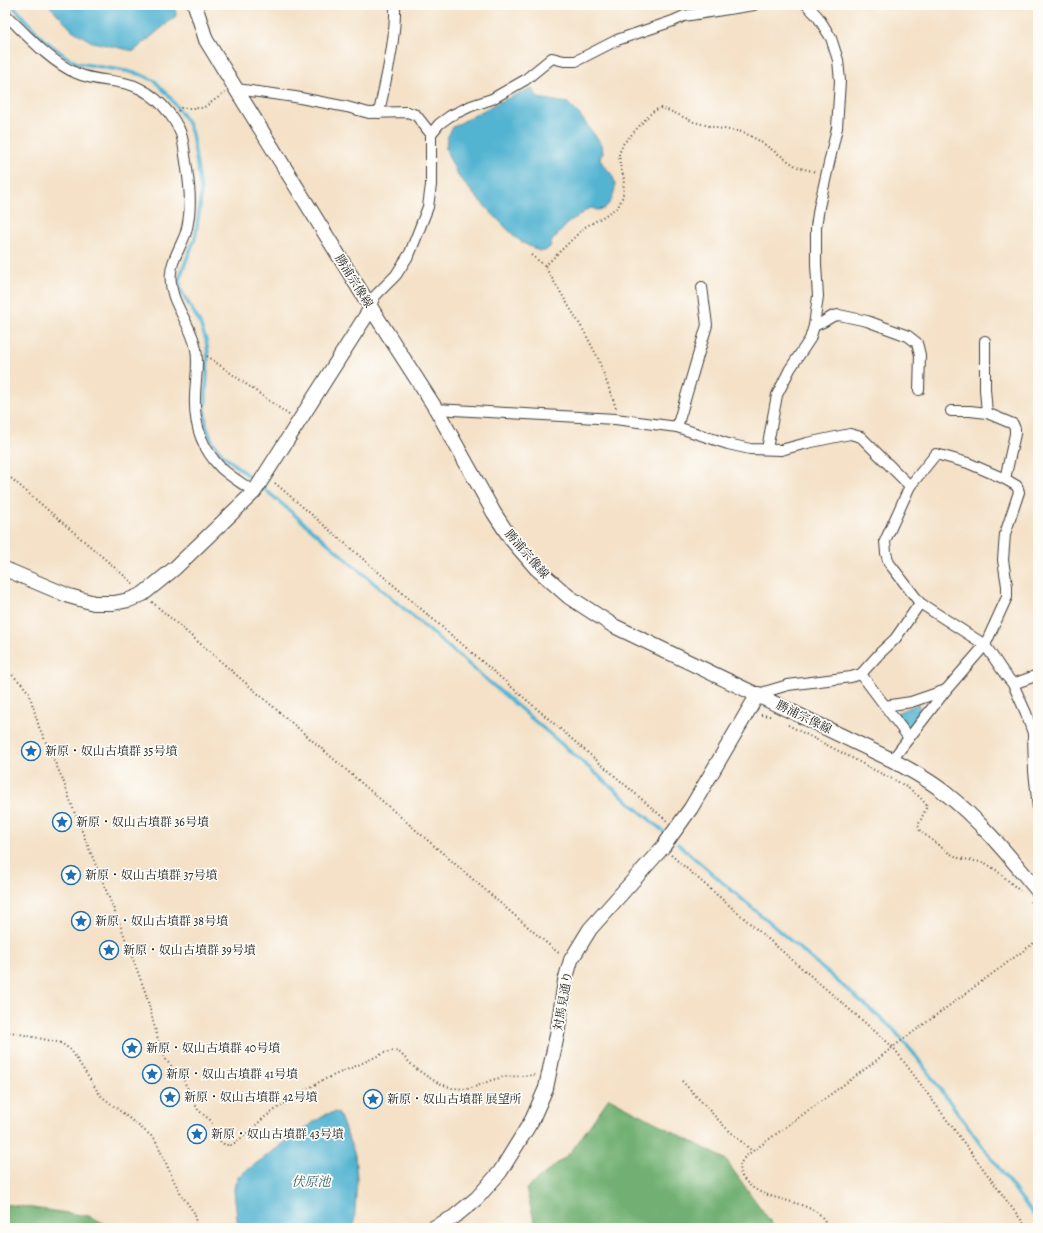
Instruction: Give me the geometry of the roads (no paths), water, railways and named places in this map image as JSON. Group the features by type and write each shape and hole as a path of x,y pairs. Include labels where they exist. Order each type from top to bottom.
{"main road":[{"name":"勝浦宗像線","path":"194,5 206,40 436,409 494,513 511,539 536,568 569,597 614,626 758,694 892,760 926,779 966,810 992,838 1035,890"},
{"path":"5,569 69,596 94,603 114,603 130,600 143,594 175,568 259,483 372,308"},
{"name":"対馬見通り","path":"433,1228 454,1217 477,1198 500,1172 532,1120 546,1088 557,1035 565,980 571,960 590,929 663,847 691,808 748,714 758,694"}],"street":[{"path":"379,112 392,47 396,20 396,5"},
{"path":"431,134 439,124 450,116 498,96 525,80 552,58 564,61 576,61 617,40 684,16 754,5"},
{"path":"767,449 777,395 790,369 810,339 814,326 818,296 816,227 819,207 837,128 840,81 838,60 831,38 818,17 807,5"},
{"path":"5,14 44,51 76,73 92,78 125,83 149,93 171,116 179,129 183,142 190,189 190,213 186,233 171,270 170,286 174,299 188,326 196,349 197,361 195,399 198,433 207,451 221,468 259,483"},
{"path":"236,89 295,97 369,112 408,112 416,115 431,134 431,186 428,207 410,253 396,275 374,297 372,308"},
{"path":"677,427 707,324 702,288"},
{"path":"814,326 833,316 839,315 867,322 908,336 917,343 920,355 919,390"},
{"path":"985,341 985,389 987,413"},
{"path":"436,409 615,419 677,427 728,444 750,449 781,450 850,434 861,437 910,486"},
{"path":"951,411 987,413 1013,424 1016,429 1016,434 1005,479"},
{"path":"892,760 946,690 985,645 1007,597 1003,560 1005,534 1020,492 1017,486 1005,479 968,463 936,454 910,486 885,541 886,553 889,563 920,603 985,645 1013,684 1026,713 1032,733 1038,808"},
{"path":"758,694 788,684 851,677 861,674 895,639 920,603"},
{"path":"861,674 909,738"},
{"path":"1013,684 1038,675"},
{"path":"885,706 911,702 946,690"}],"water":[{"path":"49,5 175,5 176,16 134,51 92,42 72,30"},
{"path":"532,88 538,98 568,103 579,114 602,145 603,154 600,159 612,175 615,185 615,190 611,200 604,209 588,209 570,221 552,241 550,247 545,251 539,251 523,243 514,236 478,199 458,176 446,149 447,138 453,127 495,104"},
{"path":"918,704 920,710 909,730 896,713"},
{"name":"伏原池","path":"336,1112 339,1114 355,1155 357,1178 354,1228 238,1228 234,1190 235,1183 239,1176 306,1127 327,1114"}],"waterway":[{"path":"12,5 40,36 65,56 77,63 126,71 142,75 155,81 169,96 188,123 192,134 201,190 195,238 179,279 181,291 199,321 206,340 208,353 205,413 206,426 212,441 224,456 256,482"},
{"path":"261,486 664,832"},
{"path":"678,844 893,1029 915,1055 1038,1221"}],"place":[{"name":"新原・奴山古墳群 35号墳","path":"31,751"},
{"name":"新原・奴山古墳群 36号墳","path":"62,822"},
{"name":"新原・奴山古墳群 37号墳","path":"71,875"},
{"name":"新原・奴山古墳群 38号墳","path":"81,921"},
{"name":"新原・奴山古墳群 39号墳","path":"109,950"},
{"name":"新原・奴山古墳群 40号墳","path":"132,1048"},
{"name":"新原・奴山古墳群 41号墳","path":"152,1074"},
{"name":"新原・奴山古墳群 42号墳","path":"170,1097"},
{"name":"新原・奴山古墳群 展望所","path":"373,1099"},
{"name":"新原・奴山古墳群 43号墳","path":"197,1134"}]}
